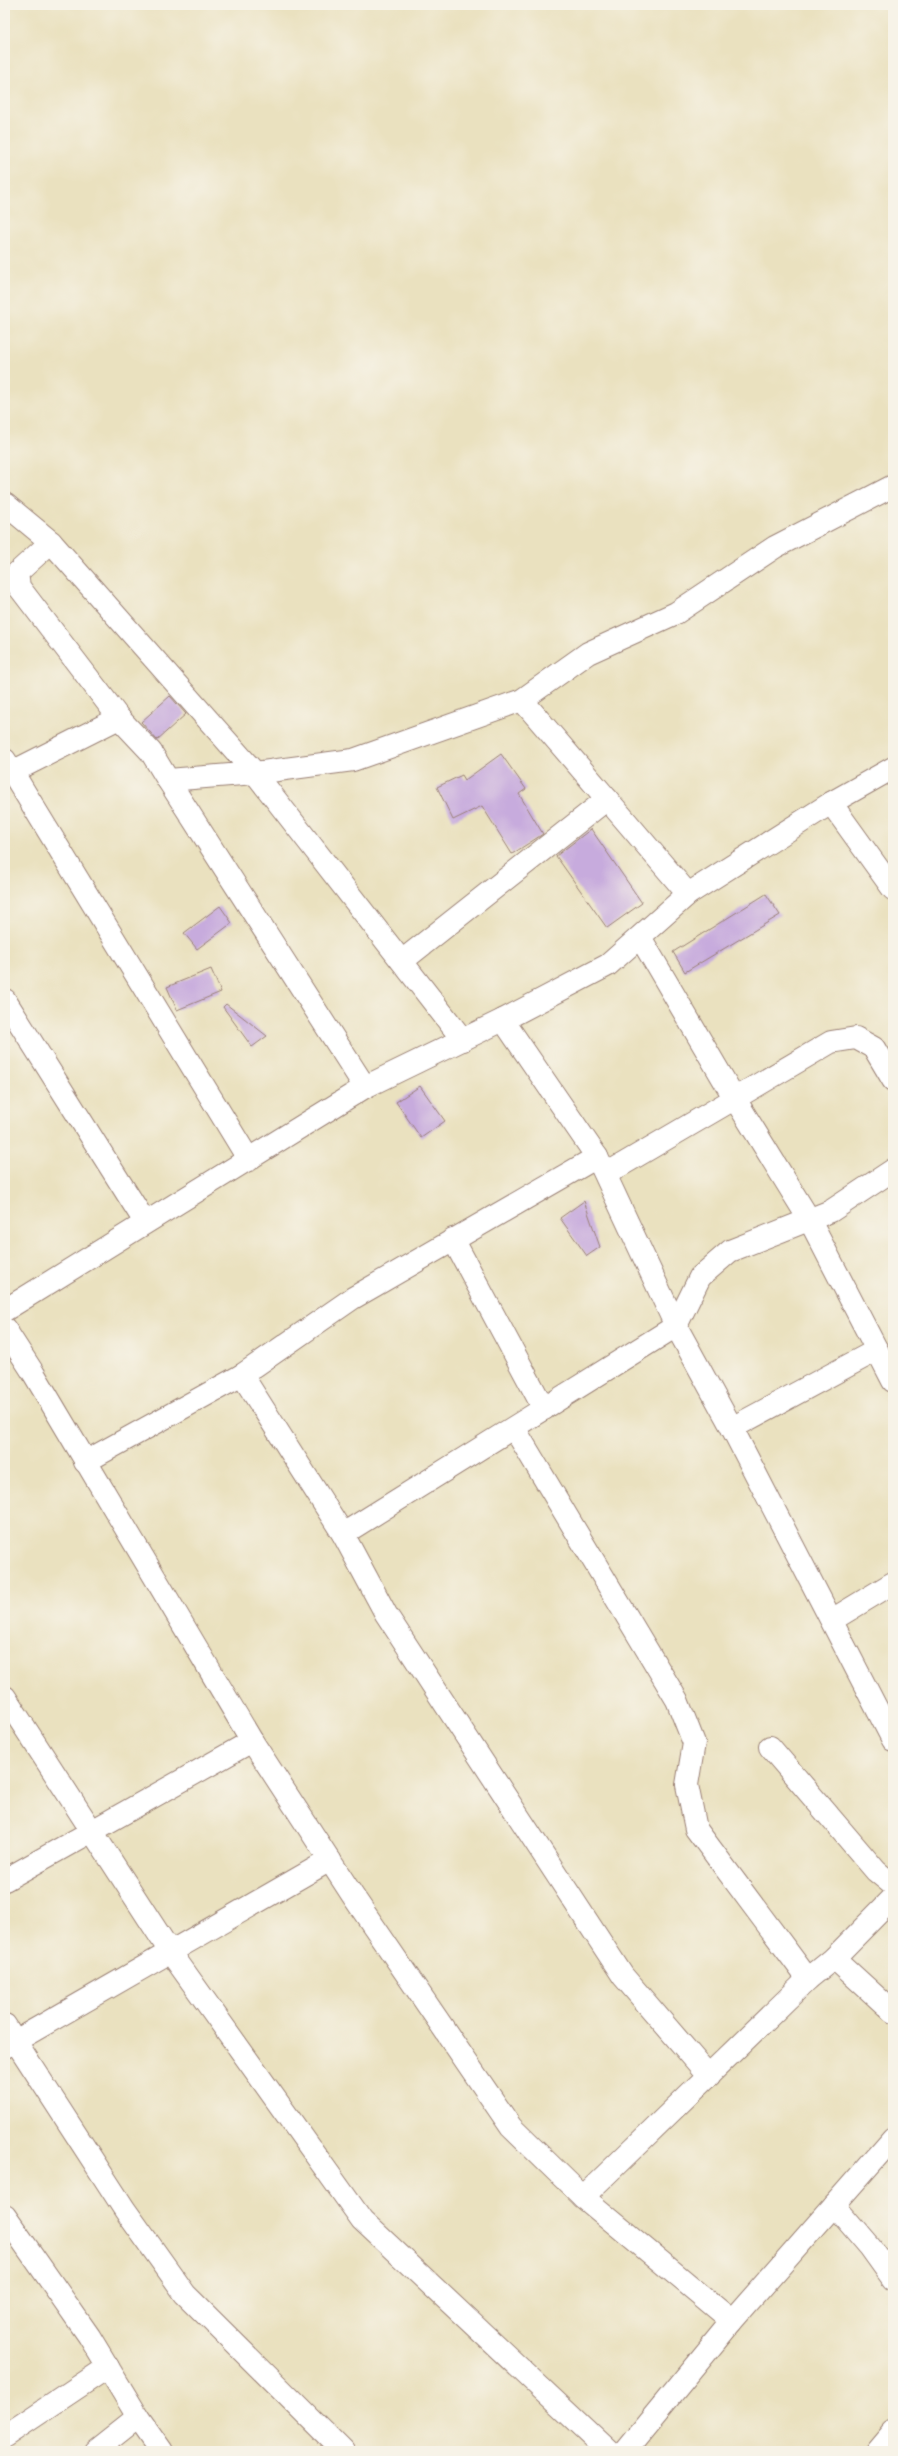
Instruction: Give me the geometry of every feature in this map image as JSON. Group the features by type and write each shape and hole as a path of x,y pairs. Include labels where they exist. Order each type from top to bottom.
{"street":[{"path":"168,780 255,773 352,760 522,700 588,653 676,613 775,547 893,486"},
{"path":"5,504 51,542 255,773 463,1040"},
{"path":"51,542 17,574 19,587 119,718 151,752 365,1087"},
{"path":"522,700 688,894"},
{"path":"119,718 8,766 249,1160"},
{"path":"5,1310 365,1087 503,1020 608,965 688,894 831,803 893,768"},
{"path":"402,961 607,798"},
{"path":"831,803 893,889"},
{"path":"640,937 735,1099 810,1219 893,1381"},
{"path":"5,1000 146,1222"},
{"path":"503,1020 601,1165 676,1326 732,1428 893,1740"},
{"path":"85,1462 242,1375 353,1298 453,1239 735,1099 831,1042 856,1038 874,1048 893,1080"},
{"path":"343,1534 676,1326 700,1278 730,1251 831,1211 893,1170"},
{"path":"453,1239 544,1409"},
{"path":"5,1329 34,1374 252,1741 330,1860 511,2127 583,2197 732,2321"},
{"path":"732,1428 877,1350"},
{"path":"242,1375 343,1534 386,1614 623,1976 708,2076"},
{"path":"514,1428 677,1700 694,1743 687,1785 696,1829 808,1979"},
{"path":"832,1620 893,1583"},
{"path":"5,1697 171,1953 362,2220 608,2451"},
{"path":"5,1880 91,1830 252,1741"},
{"path":"770,1747 876,1871 893,1885"},
{"path":"330,1860 171,1953 9,2038 185,2294 343,2451"},
{"path":"583,2197 808,1979 834,1958 893,1898"},
{"path":"834,1958 893,2012"},
{"path":"625,2451 732,2321 893,2138"},
{"path":"834,2205 870,2247 893,2279"},
{"path":"5,2216 12,2241 108,2367 138,2417 162,2451"},
{"path":"5,2436 108,2367"},
{"path":"95,2451 138,2417"},
{"path":"876,2451 893,2432"}],"building":[{"path":"170,696 186,714 157,740 141,722"},
{"path":"501,754 526,789 519,794 543,834 512,854 482,806 453,820 437,787 462,775 465,780"},
{"path":"591,829 642,903 607,928 556,856"},
{"path":"766,894 780,915 685,972 673,952"},
{"path":"220,906 232,923 197,949 184,933"},
{"path":"211,969 221,992 177,1010 167,987"},
{"path":"226,1004 267,1036 252,1047 223,1007"},
{"path":"420,1086 445,1121 421,1138 396,1102"},
{"path":"584,1201 600,1247 587,1256 560,1218"}]}
